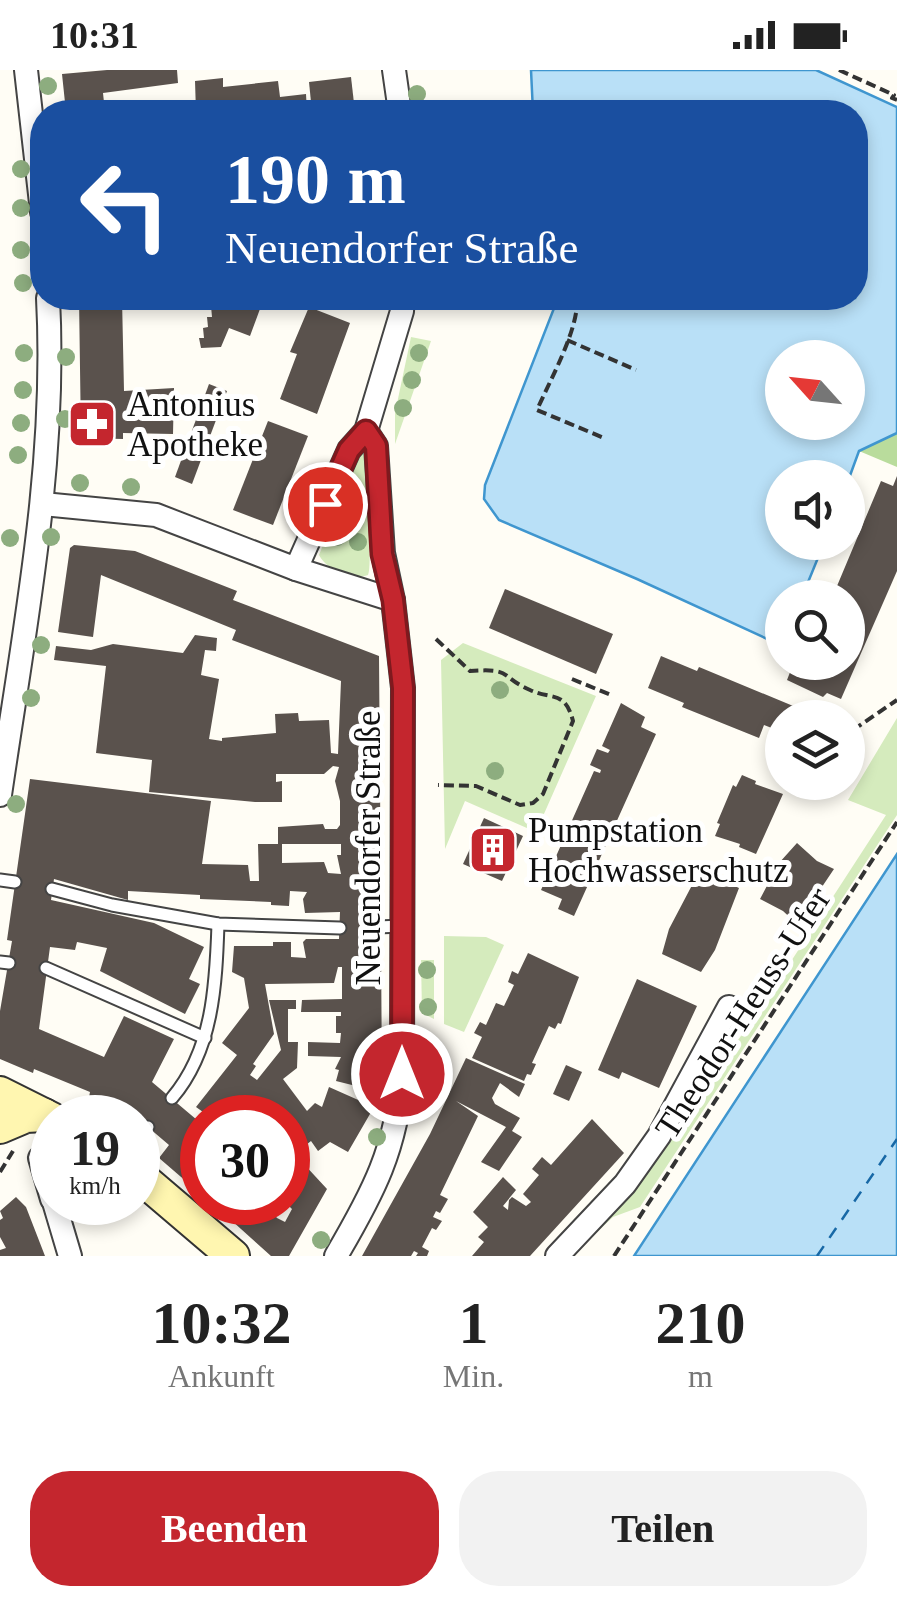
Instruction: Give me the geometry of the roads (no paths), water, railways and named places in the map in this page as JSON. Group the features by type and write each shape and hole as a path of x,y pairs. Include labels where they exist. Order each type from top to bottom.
{"street":[{"path":"26,70 30,106"},
{"path":"394,70 398,100"},
{"path":"0,795 43,504 48,310"},
{"path":"296,568 349,450 366,431 402,310"},
{"name":"Neuendorfer Straße","path":"336,1256 388,1156 396,1129 402,1074 403,688 393,600 382,554 376,446 366,431"},
{"path":"43,504 156,516 393,600"},
{"path":"556,1256 625,1184 659,1136 729,1007"},
{"path":"0,1093 30,1108"},
{"path":"0,1127 30,1116"},
{"path":"160,1194 233,1256"},
{"path":"60,1225 70,1256"}],"lane":[{"path":"0,880 15,882"},
{"path":"52,889 112,905 218,924 340,928"},
{"path":"172,1098 188,1080 205,1038 216,978 218,924"},
{"path":"377,927 403,926"},
{"path":"46,968 205,1038"}],"water":[{"path":"531,70 816,70 897,107 897,433 859,451 856,460 765,460 765,560 817,560 809,580 765,580 765,638 499,520 484,499 485,485 553,310 868,310 868,100 532,100"},
{"path":"897,854 897,1256 634,1256"}],"place":[{"name":"Antonius Apotheke","path":"92,424"},
{"name":"Pumpstation Hochwasserschutz","path":"493,850"}]}
